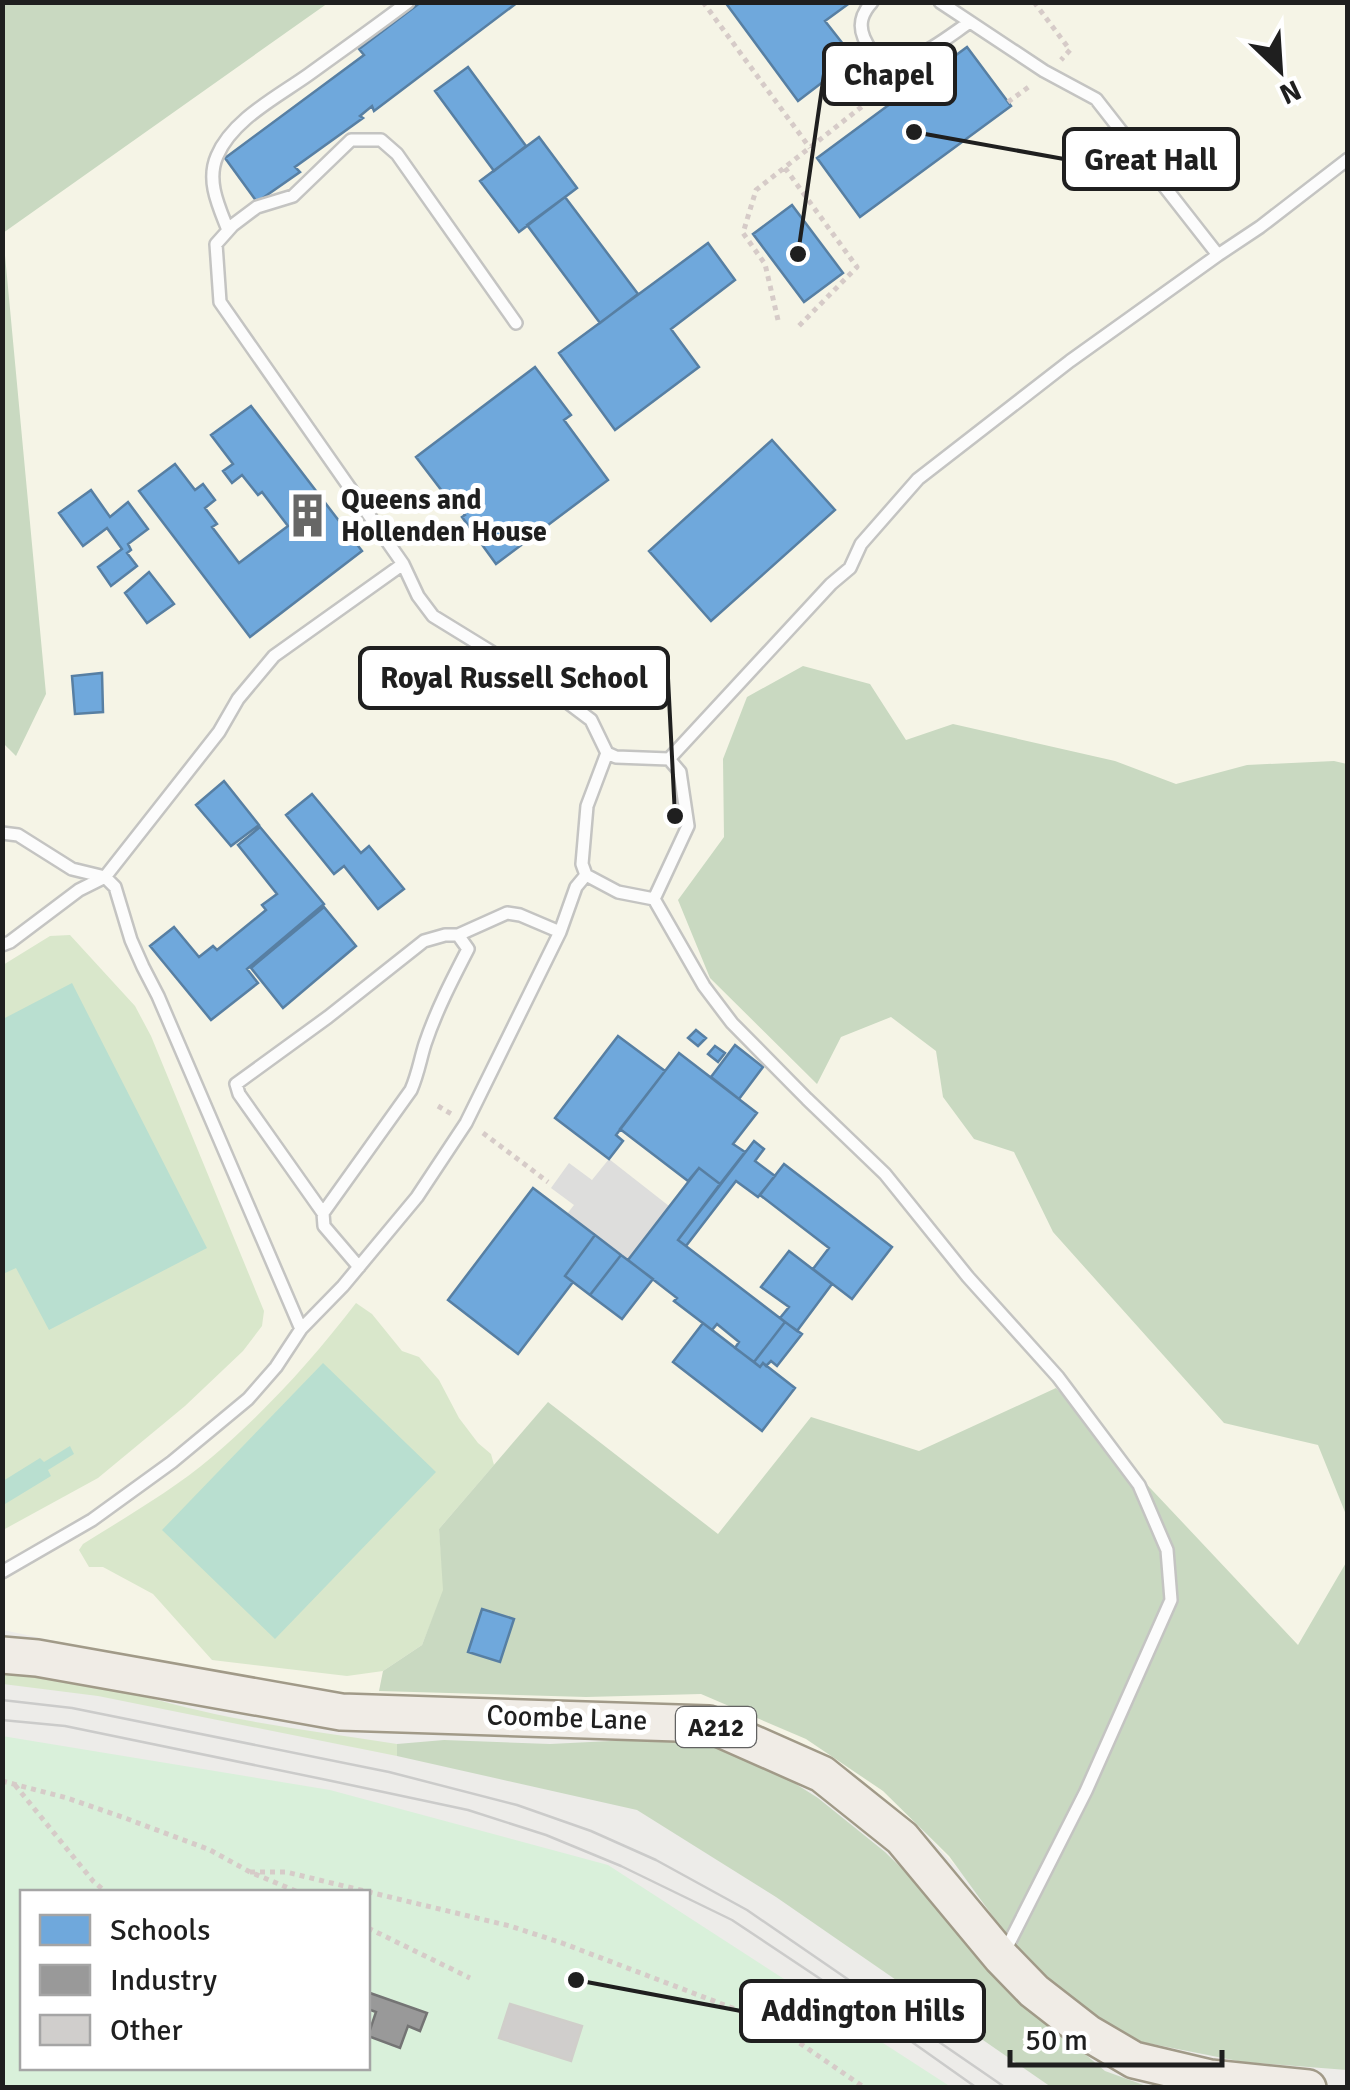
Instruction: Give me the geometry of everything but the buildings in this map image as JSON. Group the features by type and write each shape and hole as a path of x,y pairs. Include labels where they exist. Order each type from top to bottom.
{"main road":[{"name":"Coombe Lane","path":"2,1655 340,1712 710,1724 822,1774 902,1838 1002,1957 1044,2001 1088,2033 1134,2060 1210,2078 1308,2088"}],"lane":[{"path":"228,230 212,178 216,157 229,135 408,2"},
{"path":"872,2 860,22 864,40 876,56 890,63 914,57 970,22"},
{"path":"940,2 1048,73 1096,99 1218,255"},
{"path":"516,323 397,154 381,140 352,140 294,196 257,207 216,244 220,302 403,564 433,616 542,683 591,720 607,753 616,757 669,759 680,772 688,826 654,899"},
{"path":"669,759 850,568 861,544 912,484 1002,412 1348,159"},
{"path":"2,945 79,890 105,877 274,656 403,564"},
{"path":"607,753 587,806 582,864 586,876 618,892 654,899 704,986 732,1023 884,1174 968,1277 1058,1377 1140,1484 1167,1550 1171,1600 1086,1792 1002,1957"},
{"path":"2,832 18,835 72,869 105,877 114,887 143,968 301,1329"},
{"path":"2,1572 92,1520 212,1431 248,1399 301,1329 344,1286 416,1197 466,1123 560,932 576,887 586,876"},
{"path":"359,1267 324,1226 323,1213 239,1094 236,1084 424,942 458,935 507,913 560,932"},
{"path":"323,1213 411,1090 442,1000 468,949 458,935"}],"path":[{"path":"703,2 810,148"},
{"path":"778,320 765,264 743,233 756,190 874,97 890,63"},
{"path":"784,168 857,268 796,329"},
{"path":"438,1106 489,1136 548,1182"},
{"path":"2,1781 124,1818 210,1850 293,1890"},
{"path":"14,1784 104,1890"},
{"path":"250,1872 286,1872 361,1890"},
{"path":"370,1892 510,1926 769,2022 865,2088"},
{"path":"370,1929 470,1978"}],"shaded area":[{"path":"2,3 1347,3 1348,1965 1026,1943 917,1824 829,1761 711,1706 343,1694 219,1676 3,1630"},
{"path":"609,1159 669,1206 628,1260 567,1214 574,1205 551,1188 569,1163 592,1180"}],"green space":[{"path":"3,2 328,2 328,3 3,233"},
{"path":"3,234 46,694 16,756 2,742"},
{"path":"803,666 870,684 906,740 953,724 1115,761 1176,784 1247,765 1334,761 1347,764 1347,1517 1318,1445 1224,1423 1053,1232 1014,1152 974,1139 943,1097 936,1051 891,1017 841,1037 817,1084 710,978 678,900 724,837 723,759 747,697"},
{"path":"70,935 135,1006 151,1036 264,1311 262,1326 243,1351 185,1406 98,1478 3,1530 3,965 50,936"},
{"path":"72,983 207,1248 49,1330 16,1268 3,1274 3,1019"},
{"path":"356,1303 372,1314 402,1351 419,1357 439,1380 459,1418 491,1454 494,1465 439,1529 444,1590 422,1645 383,1671 347,1676 212,1660 153,1594 103,1567 89,1567 79,1550 212,1457 288,1384"},
{"path":"323,1363 436,1472 275,1639 162,1530"},
{"path":"1056,1388 1298,1645 1347,1561 1347,2070 1243,2062 1142,2042 1063,1996 1002,1929 949,1856 883,1791 806,1739 701,1694 586,1697 379,1691 383,1671 422,1645 443,1590 439,1529 548,1402 718,1534 811,1417 919,1451"},
{"path":"70,1446 74,1454 48,1470 51,1476 5,1504 3,1481 40,1458 44,1462"},
{"path":"3,1671 61,1677 229,1717 397,1744 397,1756 98,1696 3,1684"},
{"path":"2,1736 330,1790 608,1865 951,2087 3,2087"},
{"path":"651,1739 718,1746 769,1767 818,1798 885,1852 1066,2038 1105,2071 1149,2087 1051,2087 776,1897 637,1810 397,1756 397,1744 444,1740 550,1744"}],"tram line":[{"path":"2,1700 72,1708 389,1772 517,1805 591,1831 656,1860 747,1910 1006,2088"},
{"path":"2,1720 65,1726 327,1780 468,1810 546,1835 732,1920 846,1996"},
{"path":"895,2030 977,2088"}],"place":[{"name":"Great Hall","path":"914,132"},
{"name":"Chapel","path":"798,254"},
{"name":"Queens and Hollenden House","path":"308,516"},
{"name":"Royal Russell School","path":"675,816"},
{"name":"Addington Hills","path":"576,1980"}]}
